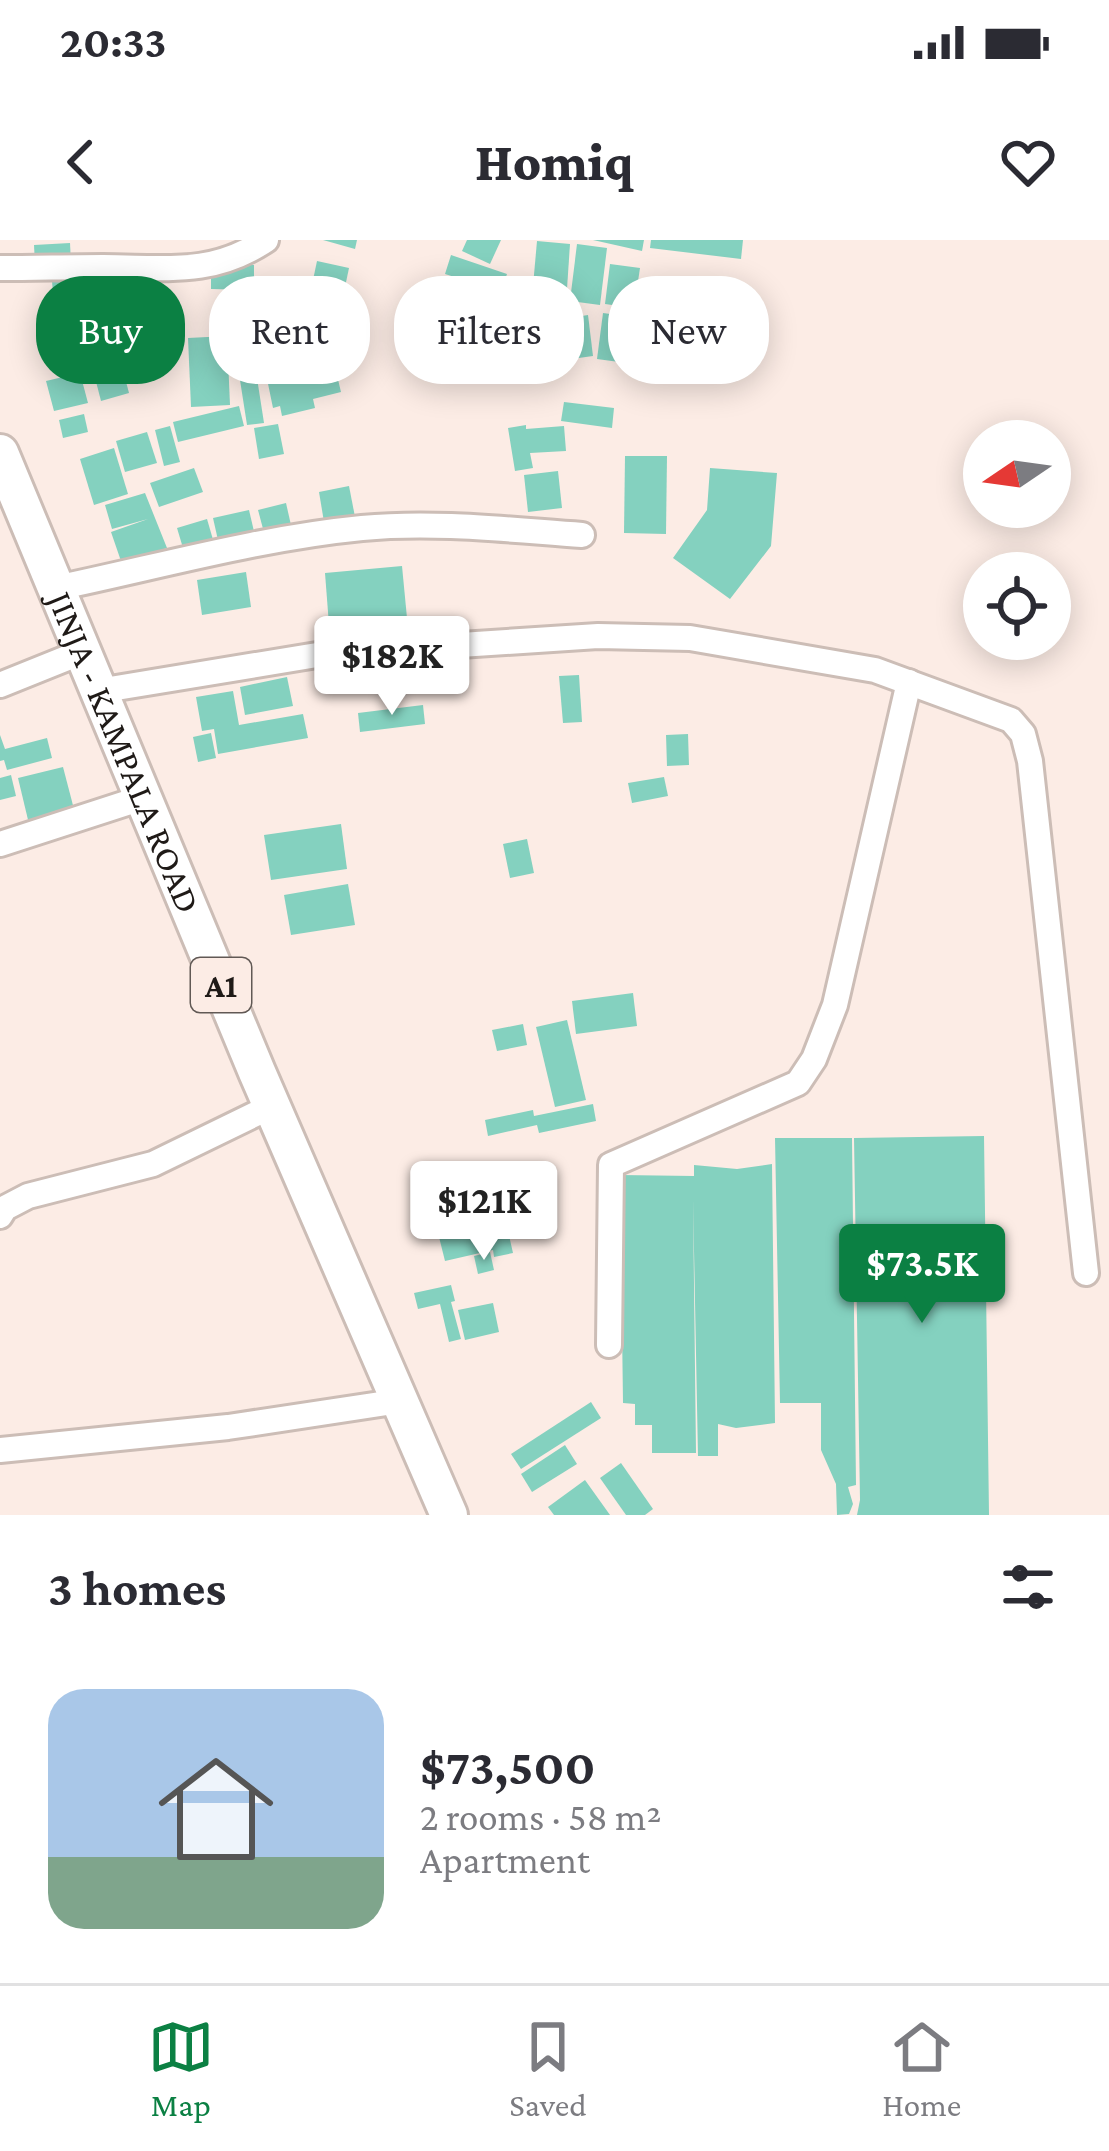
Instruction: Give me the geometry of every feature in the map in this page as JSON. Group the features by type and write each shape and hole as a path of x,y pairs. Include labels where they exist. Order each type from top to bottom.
{"highway":[{"name":"JINJA - KAMPALA ROAD","path":"0,453 142,799 449,1515"}],"street":[{"path":"0,268 172,271 243,253 266,240"},
{"path":"56,588 304,536 364,528 432,525 582,535"},
{"path":"98,691 323,654 598,635 690,638 875,670 1011,720 1023,734 1030,761 1086,1273"},
{"path":"0,686 82,652"},
{"path":"609,1345 611,1165 798,1083 814,1059 835,1005 909,682"},
{"path":"0,844 142,799"},
{"path":"0,1216 4,1208 28,1196 153,1164 272,1106"},
{"path":"0,1450 229,1427 400,1401"}],"building":[{"path":"323,240 357,240 355,249"},
{"path":"467,240 501,240 490,264 462,251"},
{"path":"593,240 644,240 642,251"},
{"path":"651,240 743,240 741,259 650,248"},
{"path":"537,241 570,244 568,276 534,276"},
{"path":"70,243 71,263 35,265 34,245"},
{"path":"577,244 607,248 600,305 584,303 584,276 573,276"},
{"path":"451,255 507,274 451,276 445,274"},
{"path":"317,261 349,268 347,276 314,276"},
{"path":"211,264 254,265 254,276 211,276"},
{"path":"610,264 640,268 639,276 608,276"},
{"path":"603,313 608,314 608,360 597,359"},
{"path":"588,315 593,356 584,357 584,316"},
{"path":"209,337 209,384 229,384 230,405 191,407 188,338"},
{"path":"47,384 83,384 88,403 54,411"},
{"path":"97,384 127,384 129,393 101,401"},
{"path":"241,384 258,384 264,423 247,425"},
{"path":"268,384 339,384 341,392 313,399 315,408 282,416 280,406 273,408"},
{"path":"564,402 614,408 612,428 561,421"},
{"path":"239,406 244,426 178,442 173,422"},
{"path":"84,414 88,432 63,438 59,420"},
{"path":"278,424 284,454 259,459 254,428"},
{"path":"526,425 526,429 564,426 566,451 530,453 533,468 515,471 508,428"},
{"path":"170,426 180,462 164,466 155,430"},
{"path":"147,432 157,463 125,472 116,441"},
{"path":"114,448 128,494 94,505 80,459"},
{"path":"625,456 667,456 666,534 624,533"},
{"path":"194,468 203,492 159,507 150,483"},
{"path":"710,468 777,473 771,546 730,599 673,558 707,510"},
{"path":"558,471 562,508 528,512 524,475"},
{"path":"349,486 356,522 325,528 319,492"},
{"path":"145,493 167,548 122,564 111,532 148,519 112,529 105,505"},
{"path":"286,503 293,534 266,540 258,510"},
{"path":"249,510 256,540 220,549 213,518"},
{"path":"207,519 216,550 186,558 177,528"},
{"path":"402,566 407,618 329,625 325,573"},
{"path":"246,572 251,607 202,615 197,580"},
{"path":"579,675 582,722 563,723 559,676"},
{"path":"287,677 293,706 245,715 240,687"},
{"path":"233,691 239,725 303,714 308,738 218,754 214,729 202,731 196,697"},
{"path":"423,705 425,724 360,732 358,713"},
{"path":"211,733 216,758 198,762 193,737"},
{"path":"688,734 689,765 667,766 666,735"},
{"path":"0,735 5,749 47,738 52,758 7,770 4,760 0,761"},
{"path":"63,767 75,813 29,824 18,778"},
{"path":"11,775 16,796 0,800 0,778"},
{"path":"664,777 668,796 632,803 628,783"},
{"path":"341,824 347,869 271,880 264,835"},
{"path":"527,839 534,873 510,878 503,844"},
{"path":"348,884 355,925 291,935 284,895"},
{"path":"633,993 637,1026 576,1034 572,1001"},
{"path":"567,1020 586,1100 555,1107 536,1027"},
{"path":"523,1024 527,1045 497,1051 492,1030"},
{"path":"593,1104 596,1121 539,1133 537,1125 488,1136 485,1120"},
{"path":"984,1136 989,1515 857,1515 854,1138"},
{"path":"775,1138 852,1138 856,1485 848,1487 853,1504 849,1514 837,1515 836,1484 821,1450 821,1403 780,1403"},
{"path":"772,1164 775,1423 736,1428 718,1424 718,1456 698,1456 693,1199 696,1453 652,1453 652,1425 635,1425 635,1404 623,1403 620,1175 694,1176 694,1165 737,1169"},
{"path":"501,1200 513,1253 494,1257 493,1250 445,1261 435,1221 482,1210 489,1231 483,1205"},
{"path":"490,1252 494,1270 478,1274 474,1256"},
{"path":"451,1285 461,1339 449,1342 440,1304 418,1309 414,1293"},
{"path":"493,1303 499,1332 465,1340 458,1310"},
{"path":"591,1402 601,1418 521,1469 511,1454"},
{"path":"565,1445 577,1464 532,1492 521,1474"},
{"path":"621,1463 653,1509 645,1515 626,1515 600,1478"},
{"path":"585,1480 610,1515 554,1515 548,1507"}]}
